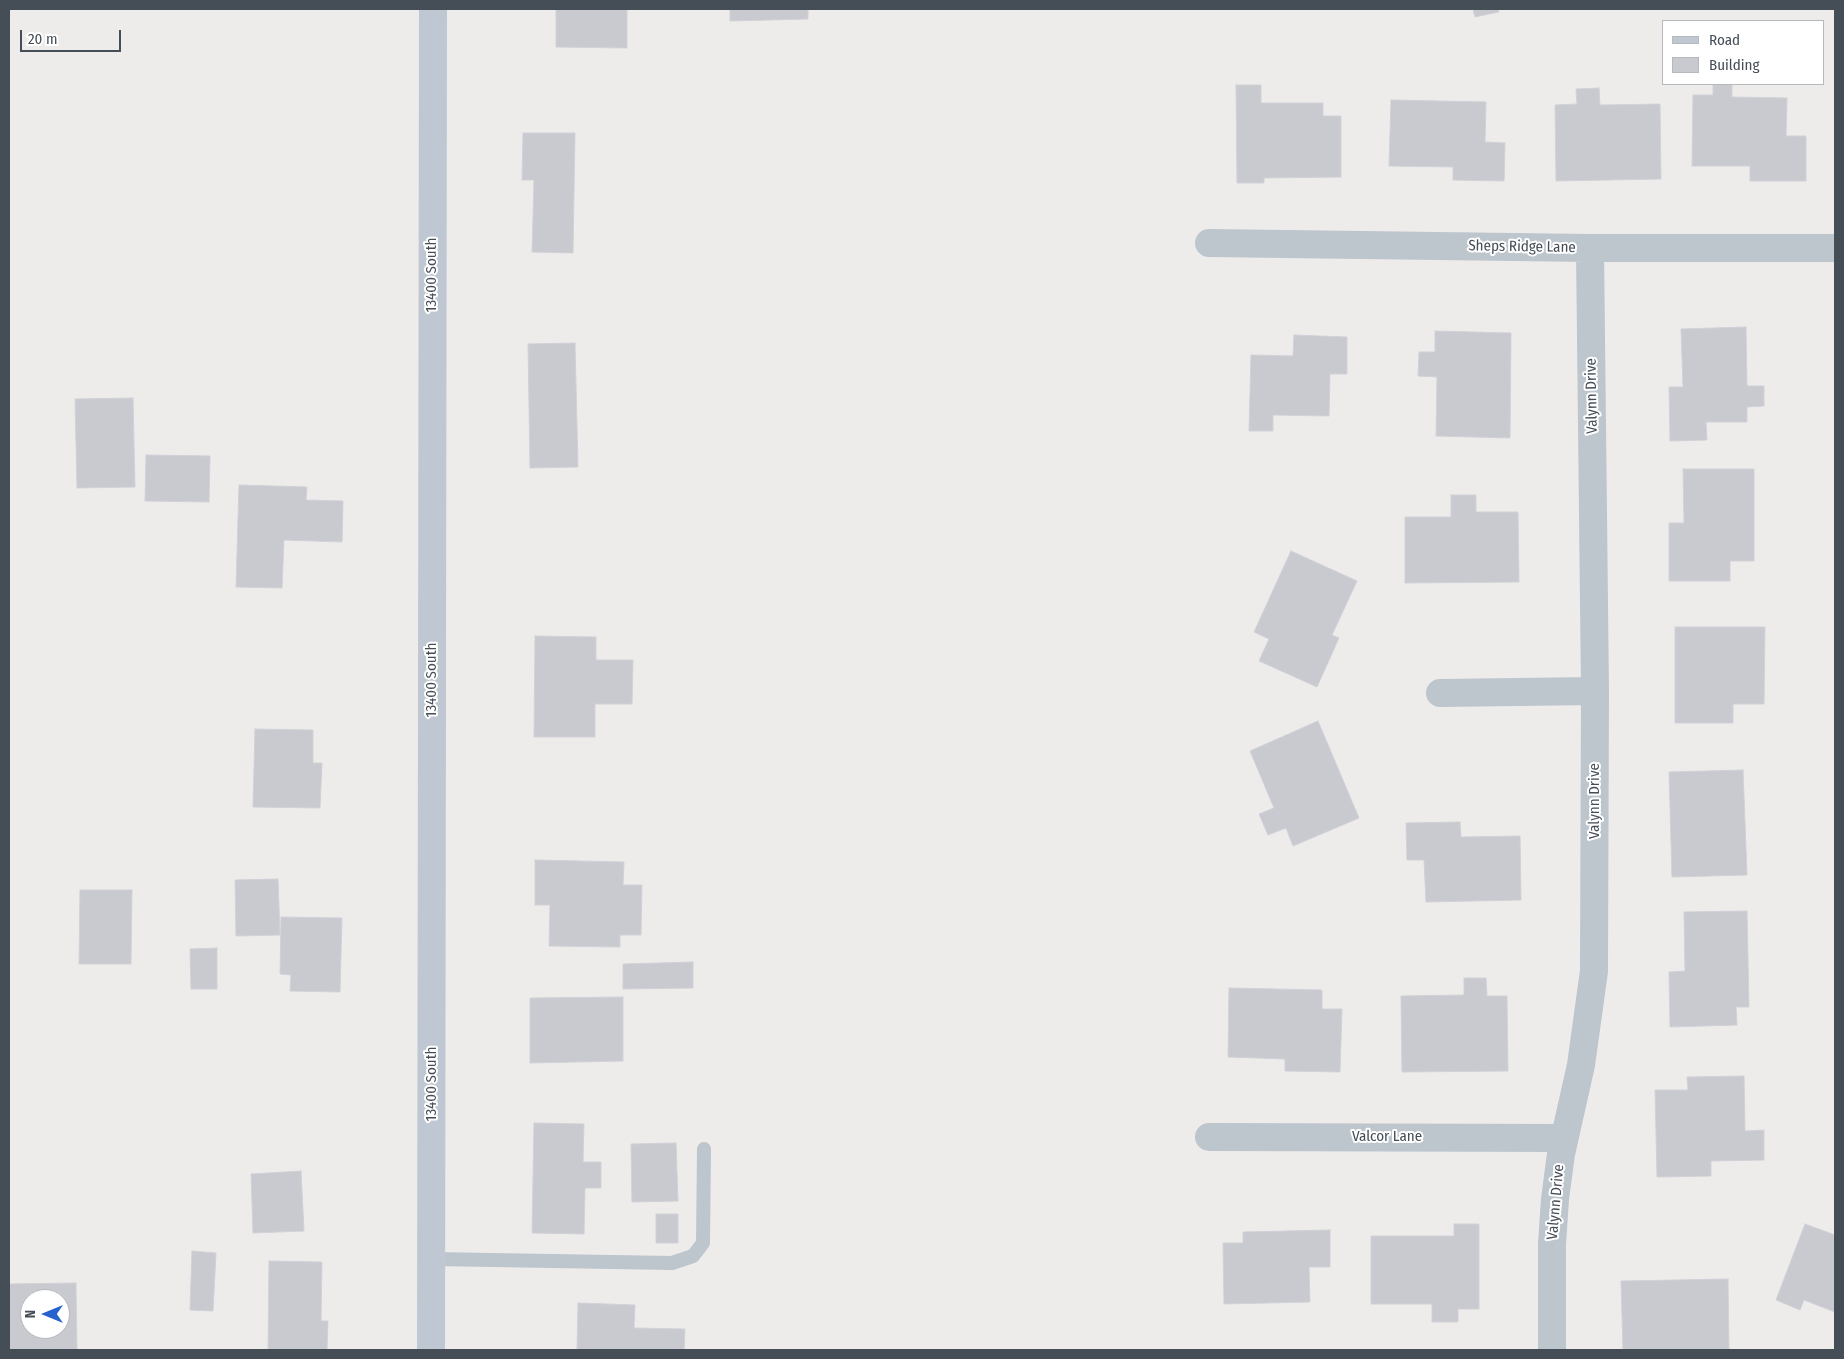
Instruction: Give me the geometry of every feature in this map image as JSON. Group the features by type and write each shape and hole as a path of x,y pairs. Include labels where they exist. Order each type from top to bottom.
{"street":[{"name":"13400 South","path":"431,1350 433,9"},
{"name":"Sheps Ridge Lane","path":"1209,243 1590,248 1835,248"},
{"name":"Valynn Drive","path":"1552,1350 1552,1244 1555,1199 1564,1138 1581,1065 1594,971 1595,691 1590,248"},
{"path":"1440,693 1595,691"},
{"name":"Valcor Lane","path":"1209,1136 1564,1138"}],"lane":[{"path":"432,1259 672,1263 693,1256 703,1243 704,1149"}],"building":[{"path":"556,9 627,9 627,48 556,47"},
{"path":"730,9 808,9 808,19 730,21"},
{"path":"1473,9 1498,9 1499,12 1475,17"},
{"path":"1236,85 1261,85 1261,103 1323,103 1323,116 1341,116 1341,177 1264,178 1264,183 1237,183"},
{"path":"1713,85 1732,85 1732,97 1787,98 1786,136 1806,136 1806,181 1750,181 1750,166 1692,166 1693,95 1713,95"},
{"path":"1599,88 1600,105 1660,104 1661,179 1556,181 1555,105 1577,104 1576,89"},
{"path":"1391,100 1486,102 1485,142 1505,143 1504,181 1453,180 1453,167 1389,166"},
{"path":"523,133 575,133 573,253 532,252 534,180 522,180"},
{"path":"1746,327 1747,386 1764,386 1764,406 1747,407 1747,422 1706,422 1707,440 1670,441 1669,387 1683,387 1681,329"},
{"path":"1435,331 1511,333 1510,438 1436,436 1437,377 1418,376 1419,352 1435,352"},
{"path":"1294,335 1347,337 1347,374 1330,374 1329,416 1273,415 1273,431 1249,431 1251,355 1293,356"},
{"path":"575,343 578,467 530,468 528,344"},
{"path":"133,398 135,487 77,488 75,399"},
{"path":"146,455 210,456 209,502 145,501"},
{"path":"1683,469 1754,469 1754,561 1730,561 1730,581 1669,581 1669,523 1684,523"},
{"path":"239,485 307,487 306,500 343,501 342,542 284,540 282,588 236,587"},
{"path":"1451,495 1476,495 1476,512 1518,512 1519,582 1405,583 1405,517 1451,517"},
{"path":"1291,551 1357,581 1332,635 1339,638 1317,687 1259,661 1269,639 1254,632"},
{"path":"1675,627 1765,627 1764,704 1733,704 1733,723 1675,723"},
{"path":"535,636 596,637 596,660 633,660 632,704 595,704 595,737 534,737"},
{"path":"1318,721 1359,818 1293,846 1286,828 1268,835 1259,814 1274,808 1250,751"},
{"path":"255,729 313,730 313,763 322,763 320,808 253,807"},
{"path":"1743,770 1747,875 1672,877 1669,772"},
{"path":"1460,822 1461,837 1520,836 1521,900 1426,902 1424,860 1407,860 1406,823"},
{"path":"535,860 624,862 623,885 642,885 641,935 620,935 620,947 549,946 550,905 535,905"},
{"path":"278,879 280,935 236,936 235,880"},
{"path":"80,890 132,890 131,964 79,964"},
{"path":"1747,911 1749,1007 1736,1007 1737,1025 1670,1027 1669,972 1685,971 1684,912"},
{"path":"281,917 342,918 340,992 290,991 291,975 280,974"},
{"path":"217,948 217,989 191,989 190,949"},
{"path":"693,962 693,988 623,989 623,964"},
{"path":"1464,978 1486,978 1487,996 1507,996 1508,1071 1402,1072 1401,996 1464,995"},
{"path":"1229,988 1322,990 1322,1009 1342,1009 1340,1072 1285,1071 1285,1059 1228,1057"},
{"path":"623,997 623,1061 530,1063 530,998"},
{"path":"1744,1076 1745,1131 1764,1130 1764,1160 1711,1161 1711,1176 1657,1177 1655,1090 1688,1090 1687,1077"},
{"path":"534,1123 584,1124 583,1162 601,1162 601,1188 585,1188 584,1234 532,1233"},
{"path":"676,1143 678,1201 632,1202 631,1144"},
{"path":"301,1171 304,1231 253,1233 251,1174"},
{"path":"656,1214 678,1214 678,1243 656,1243"},
{"path":"1454,1224 1479,1224 1479,1309 1458,1309 1458,1322 1432,1322 1432,1304 1371,1304 1371,1236 1454,1236"},
{"path":"1805,1224 1835,1235 1835,1312 1804,1300 1800,1310 1776,1300"},
{"path":"1330,1230 1330,1267 1309,1267 1310,1302 1224,1304 1223,1243 1243,1243 1243,1232"},
{"path":"192,1251 216,1253 213,1311 190,1310"},
{"path":"269,1261 322,1262 321,1321 328,1321 327,1350 268,1350"},
{"path":"1728,1279 1729,1350 1623,1350 1621,1281"},
{"path":"76,1283 77,1350 9,1350 9,1284"},
{"path":"578,1303 635,1305 634,1328 685,1329 684,1350 577,1350"}]}
